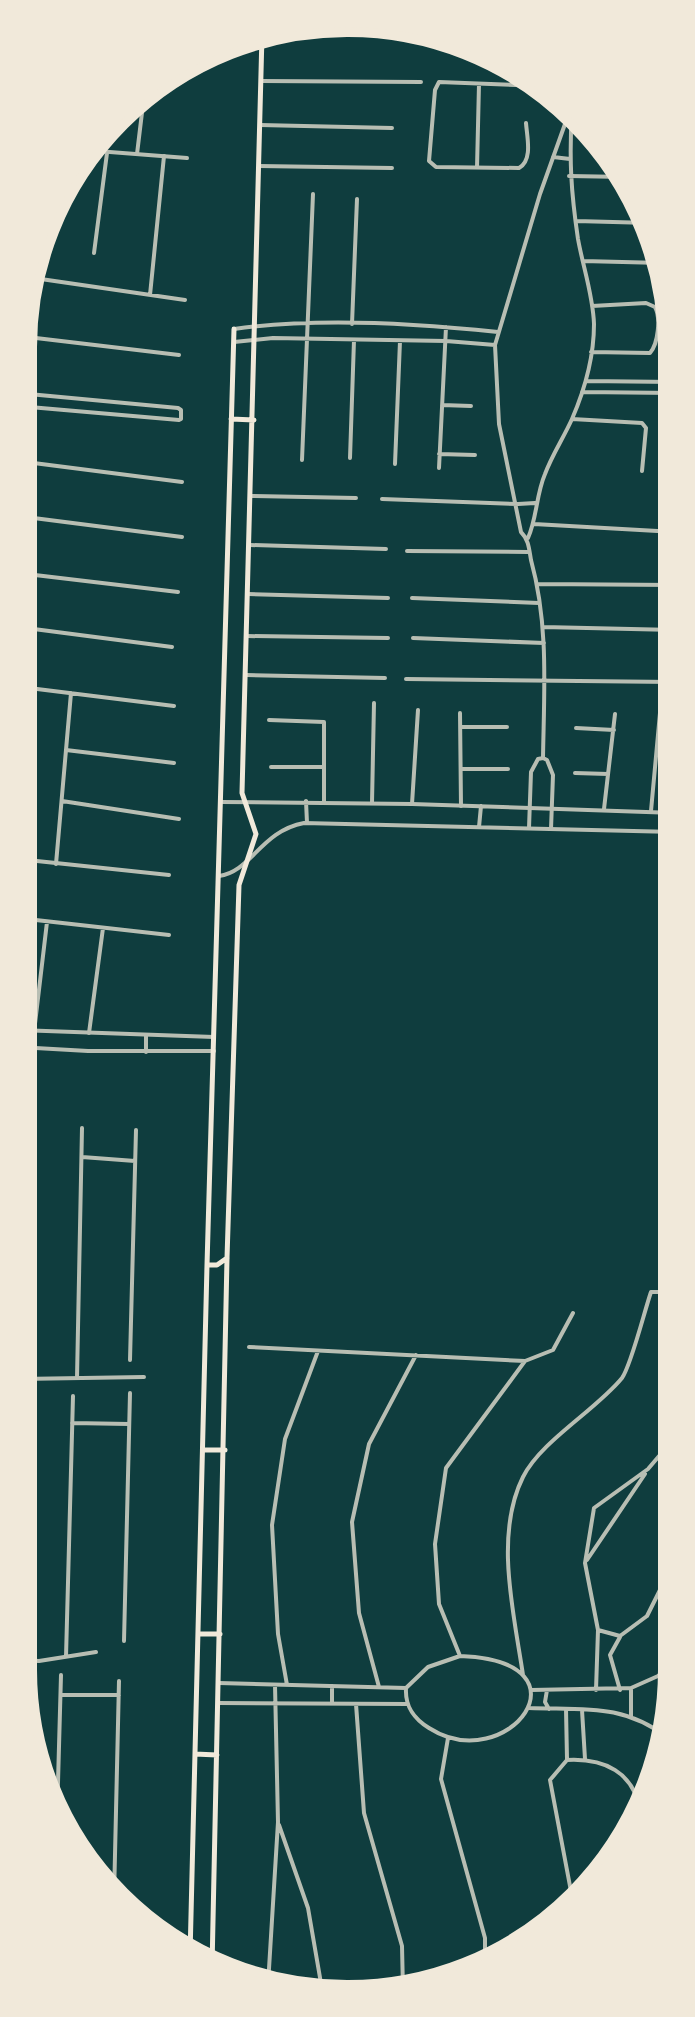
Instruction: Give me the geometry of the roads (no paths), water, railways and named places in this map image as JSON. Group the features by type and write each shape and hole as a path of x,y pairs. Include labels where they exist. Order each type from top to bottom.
{"main road":[{"path":"212,1954 227,1258 239,885 256,834 242,793 257,326 262,44"},
{"path":"190,1943 234,329"},
{"path":"231,419 254,420"},
{"path":"207,1265 217,1265 227,1258"},
{"path":"204,1450 225,1450"},
{"path":"199,1634 220,1634"},
{"path":"195,1754 217,1755"}],"street":[{"path":"261,81 421,82"},
{"path":"524,85 437,83 428,158 436,167 519,168 527,157 526,123"},
{"path":"477,168 479,84"},
{"path":"137,154 143,107"},
{"path":"528,538 521,532 518,504 499,424 495,345 567,120"},
{"path":"543,758 546,681 543,627 528,538 545,473 572,419 586,381 594,324 569,176 571,124"},
{"path":"260,125 392,128"},
{"path":"99,152 187,158"},
{"path":"94,253 107,153"},
{"path":"150,295 164,156"},
{"path":"553,157 570,159"},
{"path":"259,166 392,168"},
{"path":"569,176 613,177"},
{"path":"302,460 313,194"},
{"path":"352,324 357,199"},
{"path":"576,221 637,223"},
{"path":"583,261 651,263"},
{"path":"40,279 185,300"},
{"path":"591,352 650,353 655,347 658,313 655,307 646,303 592,306"},
{"path":"234,329 278,323 308,323 446,327 498,332"},
{"path":"439,468 446,327"},
{"path":"33,337 179,355"},
{"path":"234,342 308,338 495,345"},
{"path":"350,458 354,340"},
{"path":"395,464 400,341"},
{"path":"586,381 663,382"},
{"path":"582,392 663,393"},
{"path":"32,394 178,408 181,419 32,407"},
{"path":"442,405 471,406"},
{"path":"572,419 642,423 646,428 642,471"},
{"path":"439,454 475,455"},
{"path":"32,463 182,482"},
{"path":"251,496 356,498"},
{"path":"382,499 536,502"},
{"path":"32,518 182,537"},
{"path":"534,524 663,531"},
{"path":"250,545 386,549"},
{"path":"407,551 529,552"},
{"path":"32,575 178,592"},
{"path":"538,584 663,585"},
{"path":"248,594 388,598"},
{"path":"412,598 539,603"},
{"path":"543,627 663,630"},
{"path":"32,629 172,647"},
{"path":"247,636 388,638"},
{"path":"413,638 544,643"},
{"path":"246,675 385,678"},
{"path":"406,679 663,682"},
{"path":"32,688 174,706"},
{"path":"56,864 71,693"},
{"path":"372,803 374,703"},
{"path":"412,804 418,710"},
{"path":"460,713 461,806"},
{"path":"651,811 660,713"},
{"path":"604,809 615,714"},
{"path":"269,720 324,722 324,802"},
{"path":"461,727 507,727"},
{"path":"576,728 614,730"},
{"path":"66,750 174,763"},
{"path":"529,828 531,772 538,759 543,758"},
{"path":"543,758 547,760 553,775 551,829"},
{"path":"271,767 323,767"},
{"path":"461,769 508,769"},
{"path":"575,773 608,774"},
{"path":"62,801 179,819"},
{"path":"219,876 236,871 267,839 280,831 307,823 663,832 663,812 651,811 306,801 221,802"},
{"path":"306,801 307,823"},
{"path":"479,827 481,806"},
{"path":"32,861 169,875"},
{"path":"32,920 169,935"},
{"path":"47,922 32,1049 214,1051"},
{"path":"89,1034 103,928"},
{"path":"34,1031 214,1037"},
{"path":"146,1035 146,1052"},
{"path":"77,1378 82,1128"},
{"path":"130,1360 136,1130"},
{"path":"82,1157 136,1161"},
{"path":"406,1688 413,1715 448,1738 468,1741 488,1738 505,1731 529,1708 531,1690 523,1675 508,1573 512,1506 524,1475 550,1445 624,1376 651,1292 663,1292"},
{"path":"249,1347 525,1361 553,1350 573,1313"},
{"path":"287,1685 278,1634 272,1525 285,1439 318,1351"},
{"path":"379,1687 359,1613 352,1522 369,1444 416,1355"},
{"path":"460,1656 439,1604 435,1544 446,1468 525,1361"},
{"path":"32,1379 144,1377"},
{"path":"124,1641 130,1393"},
{"path":"66,1657 73,1396"},
{"path":"72,1423 129,1424"},
{"path":"585,1563 663,1451"},
{"path":"596,1690 598,1630 585,1563 594,1508 648,1469"},
{"path":"620,1690 610,1655 620,1636 647,1616 663,1584"},
{"path":"598,1630 620,1636"},
{"path":"32,1661 96,1652"},
{"path":"597,1655 610,1655"},
{"path":"219,1683 406,1688 428,1667 460,1656 494,1660 510,1665 523,1675"},
{"path":"531,1690 620,1690 663,1673"},
{"path":"58,1793 61,1675"},
{"path":"114,1883 119,1681"},
{"path":"269,1975 278,1822 275,1685"},
{"path":"332,1686 332,1704"},
{"path":"631,1688 631,1716"},
{"path":"547,1690 545,1702 549,1709"},
{"path":"60,1695 119,1695"},
{"path":"218,1703 408,1704"},
{"path":"356,1704 364,1813 402,1946 403,1980"},
{"path":"529,1708 614,1711 631,1716 657,1731"},
{"path":"566,1709 567,1760 550,1780 571,1893"},
{"path":"582,1710 585,1759"},
{"path":"448,1738 441,1779 485,1938 485,1953"},
{"path":"567,1760 585,1759 620,1771 637,1794"},
{"path":"278,1822 308,1908 321,1983"}]}
